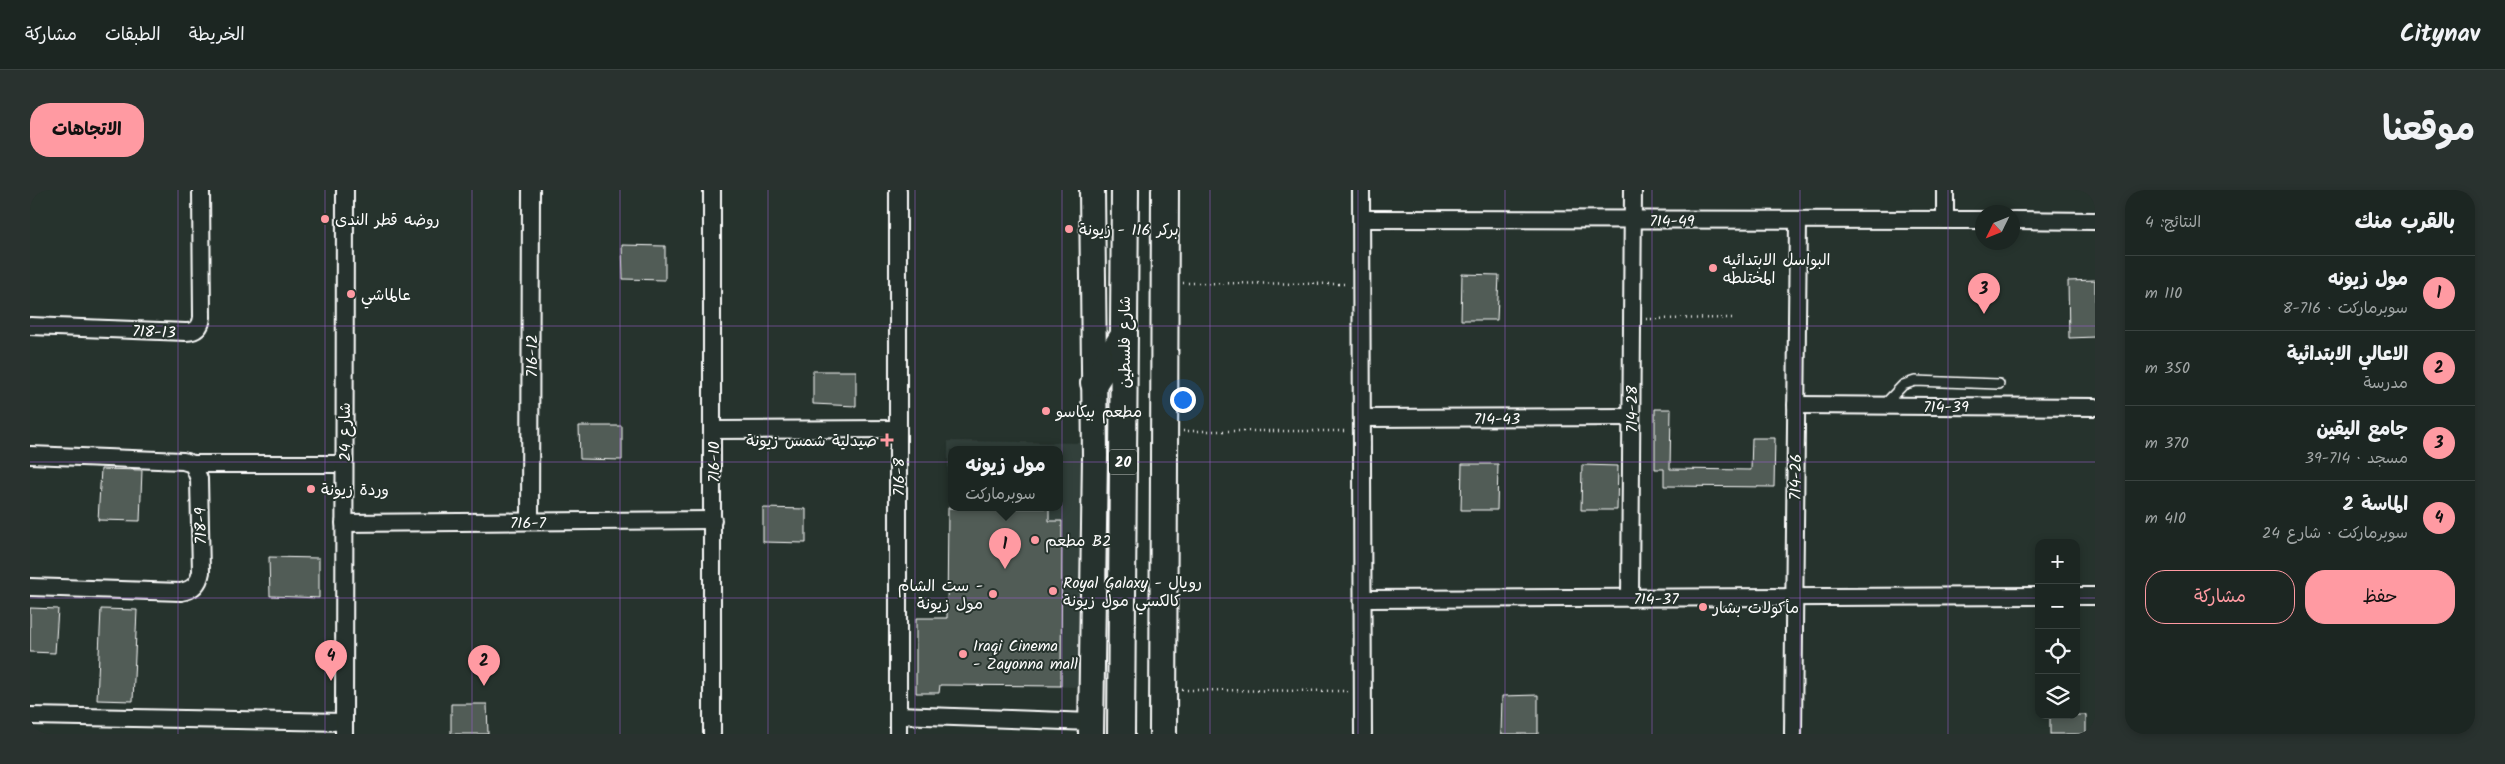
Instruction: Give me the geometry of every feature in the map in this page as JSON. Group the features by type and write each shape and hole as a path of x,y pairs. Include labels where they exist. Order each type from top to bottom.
{"main road":[{"name":"شارع فلسطين","path":"1121,734 1126,190"},
{"path":"1163,734 1165,190"},
{"path":"1094,382 1124,335"}],"street":[{"name":"718-13","path":"30,326 186,332 196,330 202,317 201,190"},
{"path":"333,190 344,190"},
{"name":"شارع 24","path":"344,190 344,728"},
{"name":"716-12","path":"530,522 531,190"},
{"name":"716-10","path":"712,190 712,734"},
{"name":"716-8","path":"898,190 898,734"},
{"path":"898,715 1091,728 1094,382 1092,190"},
{"path":"1362,190 1363,734"},
{"name":"714-28","path":"1630,598 1633,190"},
{"path":"1946,190 1946,220"},
{"name":"714-49","path":"1362,219 1975,220"},
{"name":"714-26","path":"1793,734 1798,220"},
{"path":"2020,220 2095,221"},
{"name":"714-39","path":"1796,405 2095,407"},
{"name":"714-43","path":"1362,425 1631,417"},
{"path":"712,430 898,429"},
{"path":"30,455 183,461 193,464 344,464"},
{"name":"718-9","path":"30,587 181,592 193,588 200,578 201,572 199,479 193,464"},
{"name":"716-7","path":"344,523 712,520"},
{"name":"714-37","path":"1363,599 2035,596"},
{"path":"2080,596 2095,596"},
{"path":"30,716 344,728"}],"lane":[{"path":"1883,406 1903,385 1915,381 2000,384"}],"path":[{"path":"1164,282 1362,284"},
{"path":"1632,319 1735,318"},
{"path":"1164,431 1362,425"},
{"path":"1163,690 1363,691"}],"shaded area":[{"path":"948,441 1087,443 1084,687 940,685 939,693 916,693 916,618 947,618"}],"building":[{"path":"622,245 665,246 665,280 623,279"},
{"path":"1462,274 1499,275 1497,320 1461,320"},
{"path":"2095,280 2095,337 2069,338 2068,281"},
{"path":"813,371 856,371 856,406 813,404"},
{"path":"1655,409 1671,409 1670,469 1751,470 1752,438 1775,438 1774,487 1664,486 1664,469 1655,469"},
{"path":"579,426 622,426 622,460 580,459"},
{"path":"1462,464 1498,464 1497,510 1461,510"},
{"path":"1582,465 1618,466 1617,510 1581,510"},
{"path":"101,469 142,470 140,521 98,520"},
{"path":"763,508 806,509 806,543 763,542"},
{"path":"948,508 948,511 1049,511 1049,521 1062,521 1061,686 940,685 939,693 916,693 916,618 947,618"},
{"path":"269,557 319,558 319,598 270,596"},
{"path":"30,608 58,609 55,653 30,652"},
{"path":"101,609 137,610 133,701 97,700"},
{"path":"1538,695 1538,734 1501,734 1502,696"},
{"path":"451,704 487,704 488,734 451,734"},
{"path":"2080,715 2086,715 2086,734 2050,734 2050,719 2080,719"}],"place":[{"name":"روضه قطر الندى","path":"325,219"},
{"name":"بركر 116 - زيونة","path":"1069,229"},
{"name":"البواسل الابتدائيه المختلطه","path":"1713,268"},
{"name":"عالماشي","path":"351,294"},
{"name":"جامع اليقين","path":"1984,314"},
{"name":"مطعم بيكاسو","path":"1046,411"},
{"name":"صيدلية شمس زيونة","path":"887,440"},
{"name":"وردة زيونة","path":"311,489"},
{"name":"مطعم B2","path":"1035,540"},
{"name":"مول زيونه","path":"1005,569"},
{"name":"Royal Galaxy - رويال كالكسي مول زيونة","path":"1053,591"},
{"name":"ست الشام - مول زيونة","path":"993,594"},
{"name":"مأكولات بشار","path":"1703,607"},
{"name":"Iraqi Cinema - Zayonna mall","path":"963,654"},
{"name":"الماسة 2","path":"331,681"},
{"name":"الاعالي الابتدائية","path":"484,686"}]}
